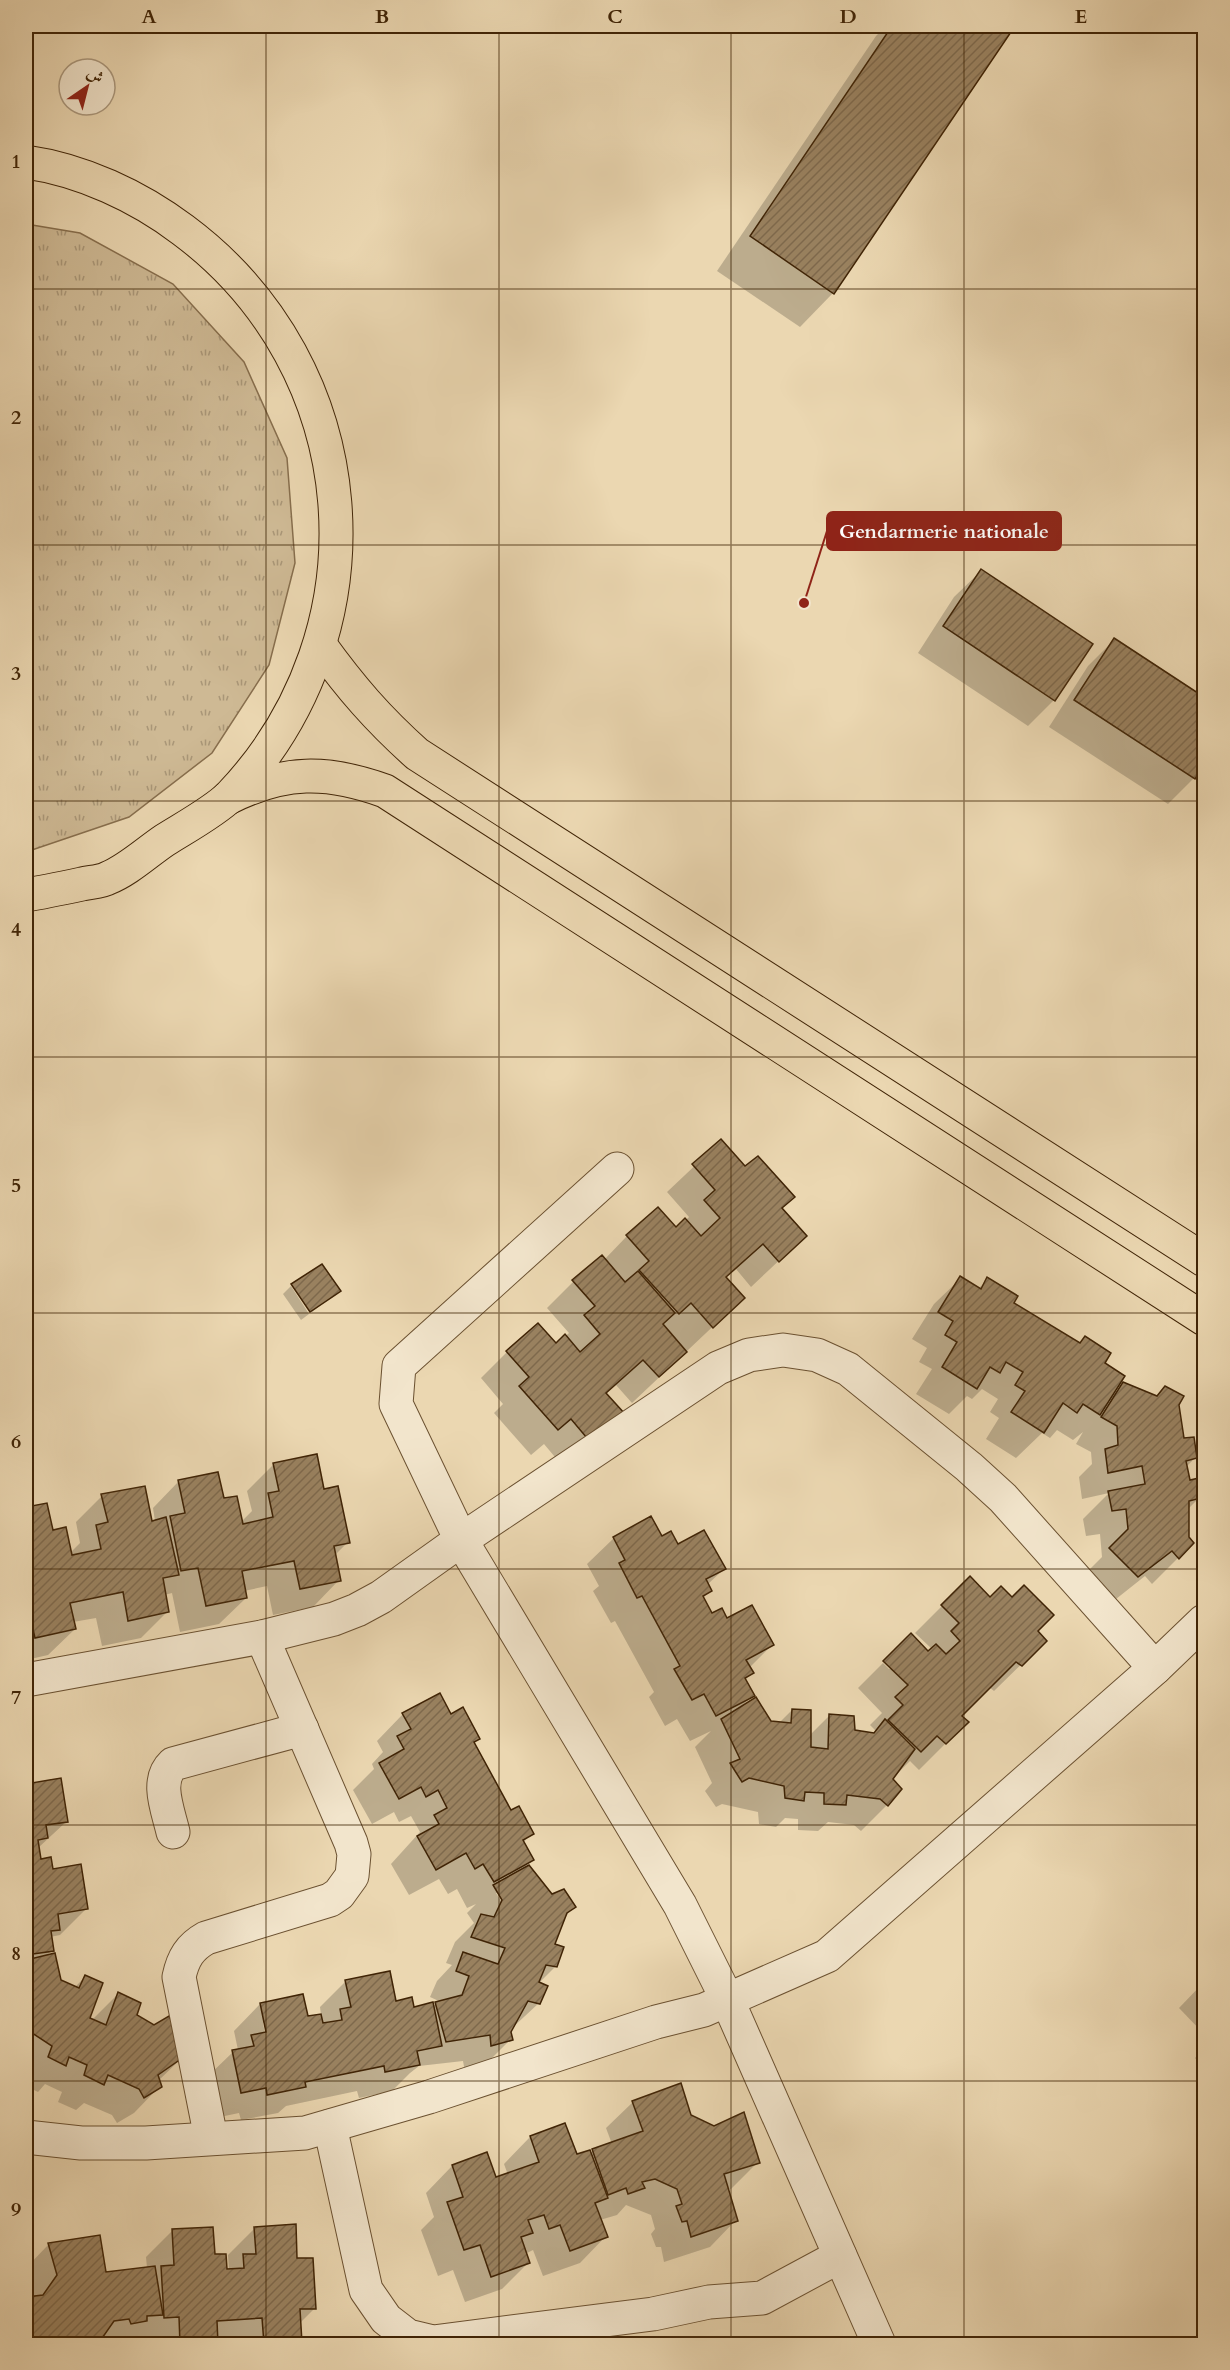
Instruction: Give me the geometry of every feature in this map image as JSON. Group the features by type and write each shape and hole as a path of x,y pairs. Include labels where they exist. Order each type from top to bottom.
{"main road":[{"path":"26,162 44,164 104,183 159,212 209,249 252,294 288,345 314,401 331,461 337,523 334,585 320,645 298,701 267,752 228,798"},
{"path":"320,645 349,685 381,722 417,753 1204,1260"},
{"path":"26,896 107,879 228,798 252,786 278,778 306,775 333,776 385,791 1204,1319"}],"street":[{"path":"617,1169 399,1366 396,1404 461,1540 680,1905 727,1999 879,2344"},
{"path":"26,1680 262,1637 334,1619 357,1610 381,1597 461,1540 718,1368 749,1355 783,1350 817,1355 848,1369 969,1467 1003,1498 1155,1668"},
{"path":"26,2137 81,2143 146,2143 305,2133 429,2097 656,2022 704,2010 827,1956 1155,1668 1204,1622"},
{"path":"211,2138 179,1977 187,1954 195,1944 206,1938 330,1900 339,1894 352,1876 354,1854 351,1843 262,1637"},
{"path":"173,1832 163,1787 166,1770 173,1764 302,1730"},
{"path":"330,2126 366,2290 386,2319 408,2336 433,2342 653,2314 709,2302 762,2298 840,2256"}],"green space":[{"path":"26,224 80,233 173,284 244,362 287,458 295,563 269,665 212,753 129,817 29,851 26,851"}],"building":[{"path":"892,26 1002,26 1011,32 834,294 750,236"},
{"path":"981,569 1093,644 1055,701 943,626"},
{"path":"1114,638 1204,697 1204,765 1195,779 1074,700"},
{"path":"721,1139 745,1166 758,1156 795,1197 782,1208 807,1236 779,1262 763,1244 726,1277 745,1298 713,1328 691,1303 679,1314 639,1270 649,1261 626,1235 658,1207 676,1227 685,1218 701,1236 720,1218 704,1200 715,1190 692,1164"},
{"path":"602,1255 625,1282 638,1271 675,1313 663,1324 687,1352 659,1377 643,1360 606,1393 625,1414 592,1444 571,1419 558,1430 519,1386 529,1377 506,1351 538,1323 556,1343 565,1334 580,1352 600,1334 584,1315 595,1306 572,1280"},
{"path":"322,1264 341,1291 310,1312 291,1284"},
{"path":"960,1276 981,1289 987,1277 1018,1296 1014,1303 1080,1343 1085,1336 1111,1353 1105,1363 1125,1376 1100,1415 1083,1404 1077,1413 1063,1403 1044,1433 1011,1412 1025,1391 1015,1385 1023,1372 1006,1362 1000,1373 990,1367 977,1389 942,1367 957,1342 945,1335 953,1321 938,1312"},
{"path":"1123,1382 1157,1396 1165,1386 1184,1396 1179,1405 1184,1438 1194,1437 1197,1458 1186,1461 1190,1480 1199,1478 1201,1498 1189,1501 1189,1537 1194,1543 1179,1559 1172,1551 1138,1577 1109,1548 1128,1529 1126,1509 1112,1511 1108,1491 1145,1484 1142,1466 1108,1473 1105,1449 1118,1445 1117,1426 1101,1417"},
{"path":"317,1454 324,1489 338,1486 350,1543 334,1546 341,1581 300,1589 294,1561 242,1571 247,1598 206,1606 198,1568 181,1571 170,1516 185,1513 178,1480 218,1472 224,1498 237,1496 243,1524 273,1517 268,1493 279,1491 273,1463"},
{"path":"145,1486 152,1521 166,1517 179,1575 163,1578 169,1612 128,1621 123,1592 70,1603 76,1629 35,1638 26,1599 26,1507 47,1503 53,1530 66,1527 72,1555 101,1549 96,1525 108,1522 101,1494"},
{"path":"651,1516 662,1536 671,1531 678,1544 704,1530 726,1569 706,1579 712,1591 703,1596 712,1613 722,1608 727,1618 752,1605 774,1645 746,1660 754,1673 745,1678 755,1696 716,1716 704,1694 692,1700 674,1669 680,1666 642,1596 637,1598 619,1563 625,1560 613,1537"},
{"path":"970,1576 990,1597 1001,1586 1012,1597 1024,1585 1054,1615 1038,1631 1047,1641 1022,1666 1016,1662 962,1716 969,1722 946,1744 937,1736 921,1752 888,1720 903,1705 895,1697 908,1685 883,1661 911,1633 928,1651 936,1644 946,1654 960,1641 951,1631 959,1623 941,1605"},
{"path":"440,1693 451,1714 463,1707 480,1739 474,1742 511,1810 519,1806 534,1834 523,1840 534,1860 494,1882 483,1864 475,1869 466,1853 436,1870 417,1836 439,1824 434,1815 447,1808 438,1790 426,1797 421,1787 399,1799 379,1763 404,1749 397,1736 411,1729 402,1713"},
{"path":"756,1697 771,1721 791,1723 792,1709 811,1710 811,1747 828,1749 829,1714 854,1716 855,1730 874,1733 885,1719 915,1749 893,1779 902,1789 888,1806 880,1799 847,1795 846,1805 824,1804 824,1793 805,1792 804,1801 785,1798 784,1786 749,1778 742,1782 730,1763 740,1759 721,1719"},
{"path":"30,1768 32,1783 61,1778 68,1822 46,1825 48,1838 38,1840 41,1859 51,1857 53,1869 81,1864 88,1909 58,1914 60,1930 51,1931 54,1951 26,1955 26,1769"},
{"path":"529,1865 552,1894 564,1889 576,1907 567,1913 555,1944 564,1947 557,1967 546,1965 539,1982 548,1986 540,2004 528,2001 511,2032 513,2040 491,2046 490,2035 446,2042 435,2002 462,1995 469,1976 456,1971 463,1952 498,1964 505,1948 471,1937 481,1914 494,1917 502,1900 493,1885"},
{"path":"55,1953 61,1980 79,1988 85,1975 103,1983 90,2018 106,2025 118,1992 141,2003 137,2015 154,2025 169,2016 188,2054 158,2075 162,2087 144,2098 139,2089 108,2075 104,2085 84,2075 87,2065 69,2057 66,2066 48,2057 52,2046 26,2029 26,1960"},
{"path":"390,1971 396,2001 412,1997 414,2007 433,2002 442,2046 417,2051 420,2065 385,2072 384,2066 305,2082 306,2087 267,2095 266,2088 241,2093 232,2050 254,2046 251,2035 266,2032 260,2003 303,1994 308,2016 321,2014 323,2023 342,2020 340,2009 351,2007 345,1980"},
{"path":"681,2083 691,2115 714,2126 744,2112 760,2163 724,2174 738,2221 691,2237 687,2221 682,2222 676,2206 682,2204 677,2189 655,2179 642,2182 645,2188 628,2194 626,2188 608,2195 592,2149 643,2131 632,2101"},
{"path":"565,2123 577,2154 590,2150 608,2198 595,2203 608,2237 570,2251 560,2225 549,2229 544,2215 528,2220 533,2233 521,2237 530,2263 491,2277 480,2245 464,2250 447,2202 463,2197 452,2165 487,2152 496,2177 539,2162 530,2136"},
{"path":"296,2224 297,2258 313,2258 316,2309 300,2309 302,2343 264,2344 262,2318 217,2321 218,2344 180,2344 179,2317 164,2318 161,2266 174,2265 172,2229 213,2227 215,2254 226,2254 227,2269 244,2268 243,2254 256,2254 254,2227"},
{"path":"100,2235 106,2272 155,2266 163,2315 147,2316 147,2321 131,2324 129,2319 114,2321 100,2341 101,2344 26,2344 26,2297 43,2295 57,2275 48,2243"}],"place":[{"name":"Gendarmerie nationale","path":"804,603"}]}
